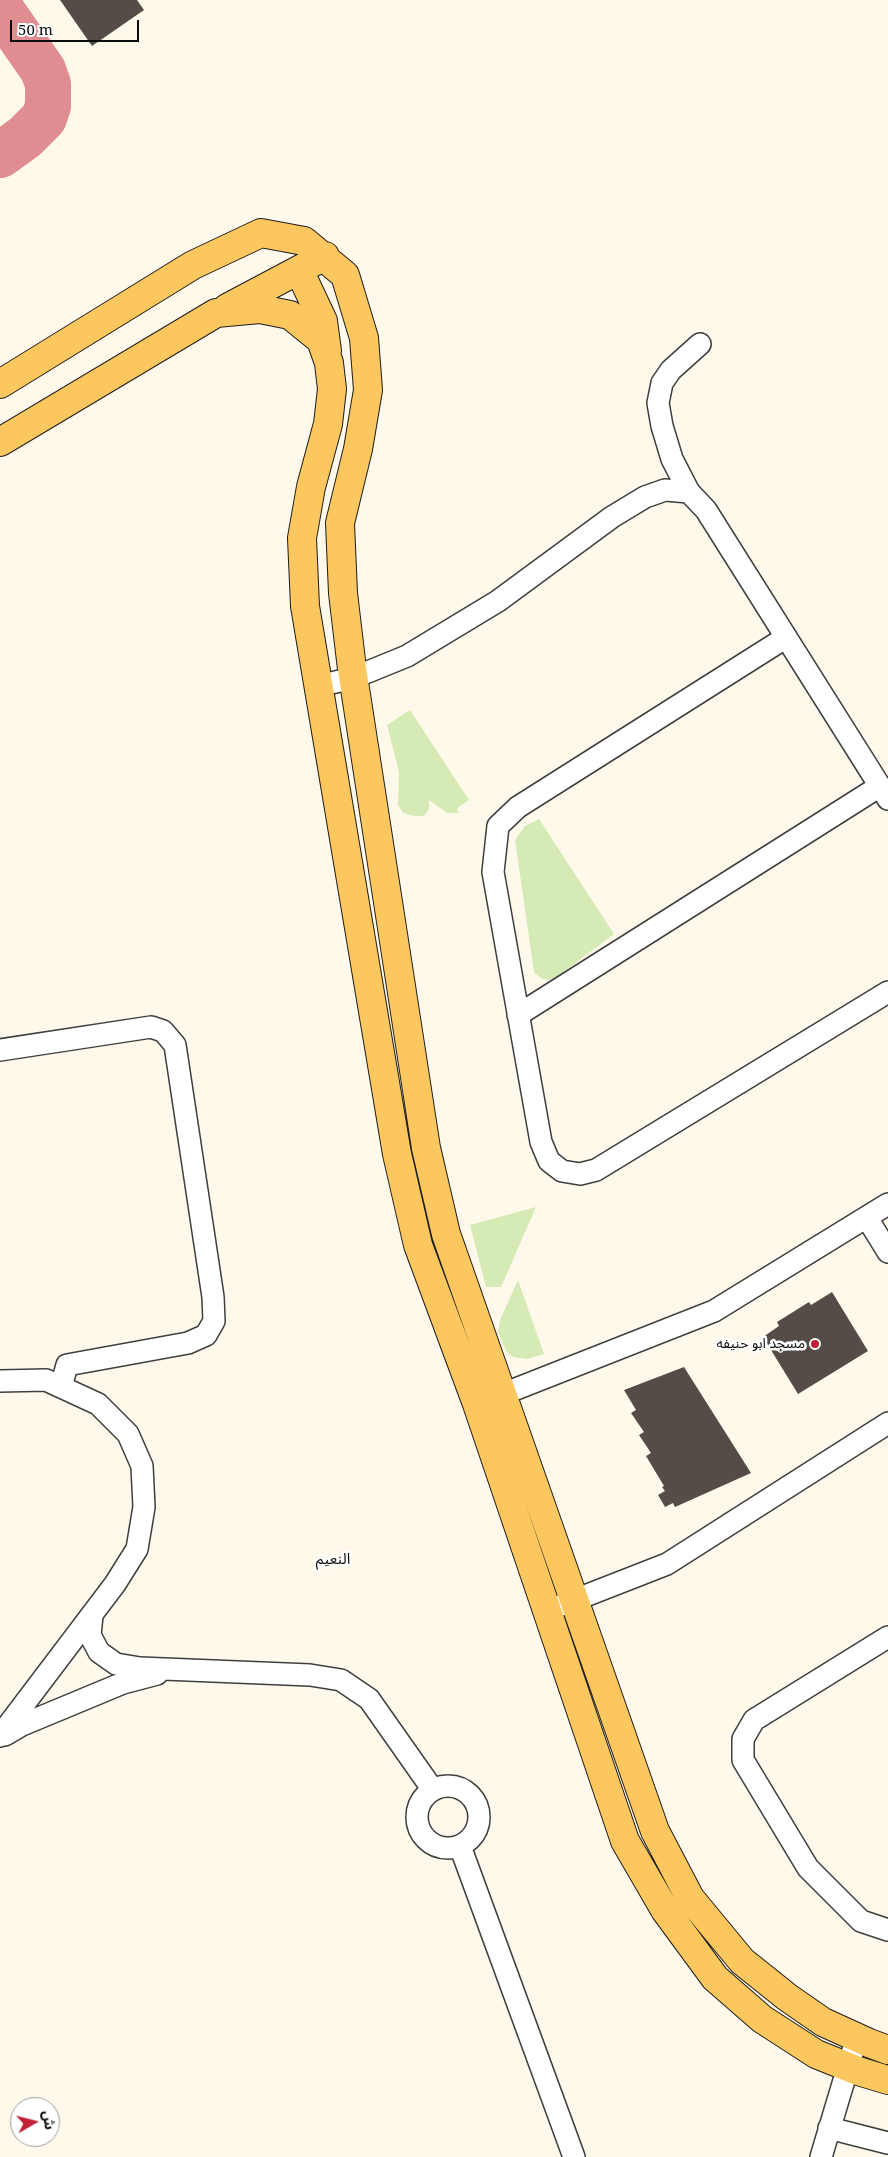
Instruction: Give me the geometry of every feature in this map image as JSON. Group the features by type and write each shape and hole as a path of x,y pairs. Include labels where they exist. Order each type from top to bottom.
{"main road":[{"path":"0,384 193,264 261,234 304,241 325,256 345,275 364,338 367,381 358,449 340,523 343,593 353,678 426,1148 446,1234 655,1831 690,1898 742,1961 823,2022 856,2038 888,2050"},
{"path":"0,442 216,313 325,256"},
{"path":"299,270 323,321 332,389 328,424 311,487 302,538 305,606 396,1154 418,1245 548,1611 625,1842 665,1910 715,1978 762,2019 816,2054 888,2080"},
{"path":"216,313 260,309 290,315 321,340 328,361"}],"street":[{"path":"518,1015 884,793 706,510 689,492 672,459 662,426 658,403 662,383 671,370 700,344"},
{"path":"318,686 353,678 407,656 498,601 612,516 645,497 665,490 689,492"},
{"path":"785,638 518,808 498,826 493,872 541,1142 549,1162 562,1171 580,1174 596,1170 888,992"},
{"path":"0,1050 151,1027 163,1031 175,1045 213,1297 214,1321 206,1335 188,1343 67,1365 61,1387"},
{"path":"476,1404 714,1311 888,1204"},
{"path":"867,1218 888,1252"},
{"path":"0,1381 46,1380 98,1404 128,1434 142,1466 144,1507 137,1549 92,1616 0,1737"},
{"path":"548,1611 667,1564 888,1423"},
{"path":"92,1616 90,1635 99,1652 116,1664 140,1668 310,1675 341,1680 369,1699 433,1790"},
{"path":"888,1638 754,1720 742,1739 743,1760 808,1868 861,1920 888,1930"},
{"path":"0,1737 22,1725 123,1683 174,1669"},
{"path":"443,1787 458,1788 470,1795 476,1804 479,1813 477,1828 468,1841 460,1846 440,1847 427,1838 419,1826 420,1805 433,1790 443,1787"},
{"path":"460,1846 574,2157"},
{"path":"821,2157 856,2038"},
{"path":"829,2128 888,2142"}],"green space":[{"path":"410,710 469,800 457,808 459,813 447,813 429,800 429,809 424,816 403,813 398,805 399,772 387,725"},
{"path":"539,819 614,934 553,980 542,979 534,972 515,840 525,826"},
{"path":"536,1207 501,1287 486,1287 470,1225"},
{"path":"518,1280 544,1354 527,1359 513,1357 506,1351 498,1332 500,1320"}],"building":[{"path":"60,0 137,0 144,10 92,46"},
{"name":"مسجد ابو حنيفه","path":"832,1292 868,1351 798,1394 763,1337 779,1326 777,1322 809,1302 811,1305"},
{"path":"684,1367 751,1473 675,1507 673,1503 665,1507 658,1495 665,1491 662,1487 664,1486 646,1456 651,1453 639,1435 644,1432 631,1413 636,1410 624,1390"}],"taxiway":[{"path":"0,8 43,70 48,84 48,106 44,118 25,137 0,155"}],"place":[{"name":"مسجد ابو حنيفه","path":"815,1344"}],"district":[{"name":"النعيم","path":"333,1560"}]}
